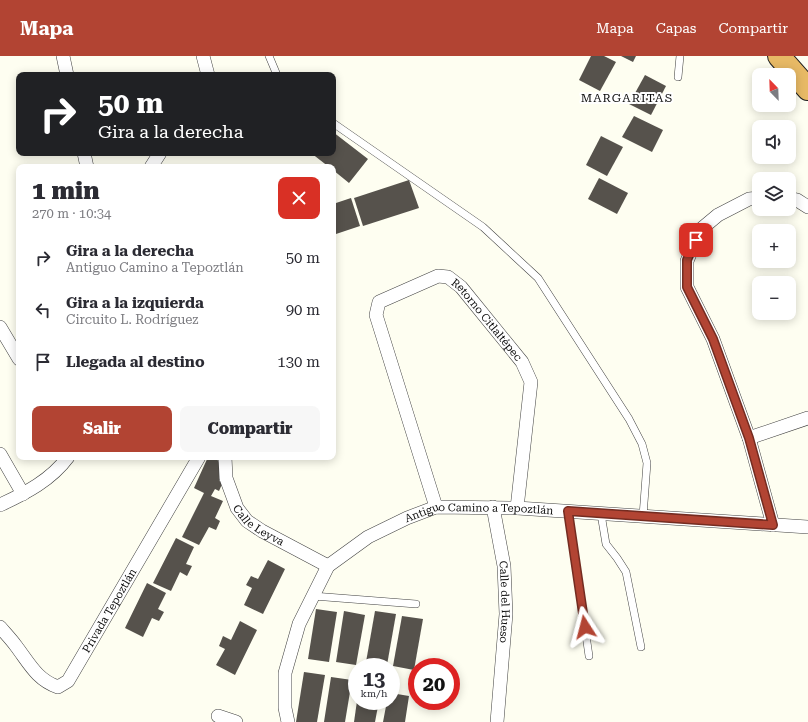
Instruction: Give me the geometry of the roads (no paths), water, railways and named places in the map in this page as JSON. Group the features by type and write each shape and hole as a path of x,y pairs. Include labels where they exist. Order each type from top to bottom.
{"highway":[{"path":"779,56 808,89"}],"street":[{"path":"63,56 66,72"},
{"path":"192,56 206,65"},
{"path":"752,199 718,215 700,230 687,260 687,287 713,339 749,438 773,525"},
{"path":"796,200 808,208"},
{"name":"Retorno Citlaltépec","path":"436,507 376,314 379,302 438,276 448,277 461,287 522,362 531,382 517,508"},
{"path":"0,327 16,354"},
{"path":"749,438 808,418"},
{"path":"0,454 23,494"},
{"path":"0,505 47,480 66,460"},
{"name":"Privada Tepoztlán","path":"0,627 16,645 34,671 48,684 58,687 68,681 197,460"},
{"name":"Calle Leyva","path":"225,460 226,478 237,508 247,521 262,531 328,566"},
{"name":"Antiguo Camino a Tepoztlán","path":"288,722 285,708 285,673 299,624 328,566 368,537 407,518 436,507 517,508 808,527"},
{"name":"Calle del Hueso","path":"493,507 504,566 506,614 497,722"},
{"path":"218,716 236,722"}],"lane":[{"path":"269,56 276,72"},
{"path":"678,77 680,56"},
{"path":"336,125 483,227 538,278 629,419 642,444 647,464 643,516"},
{"path":"568,511 590,656"},
{"path":"601,514 606,544 626,572 641,647"},
{"path":"313,596 416,604"}],"district":[{"name":"MARGARITAS","path":"627,98"}]}
